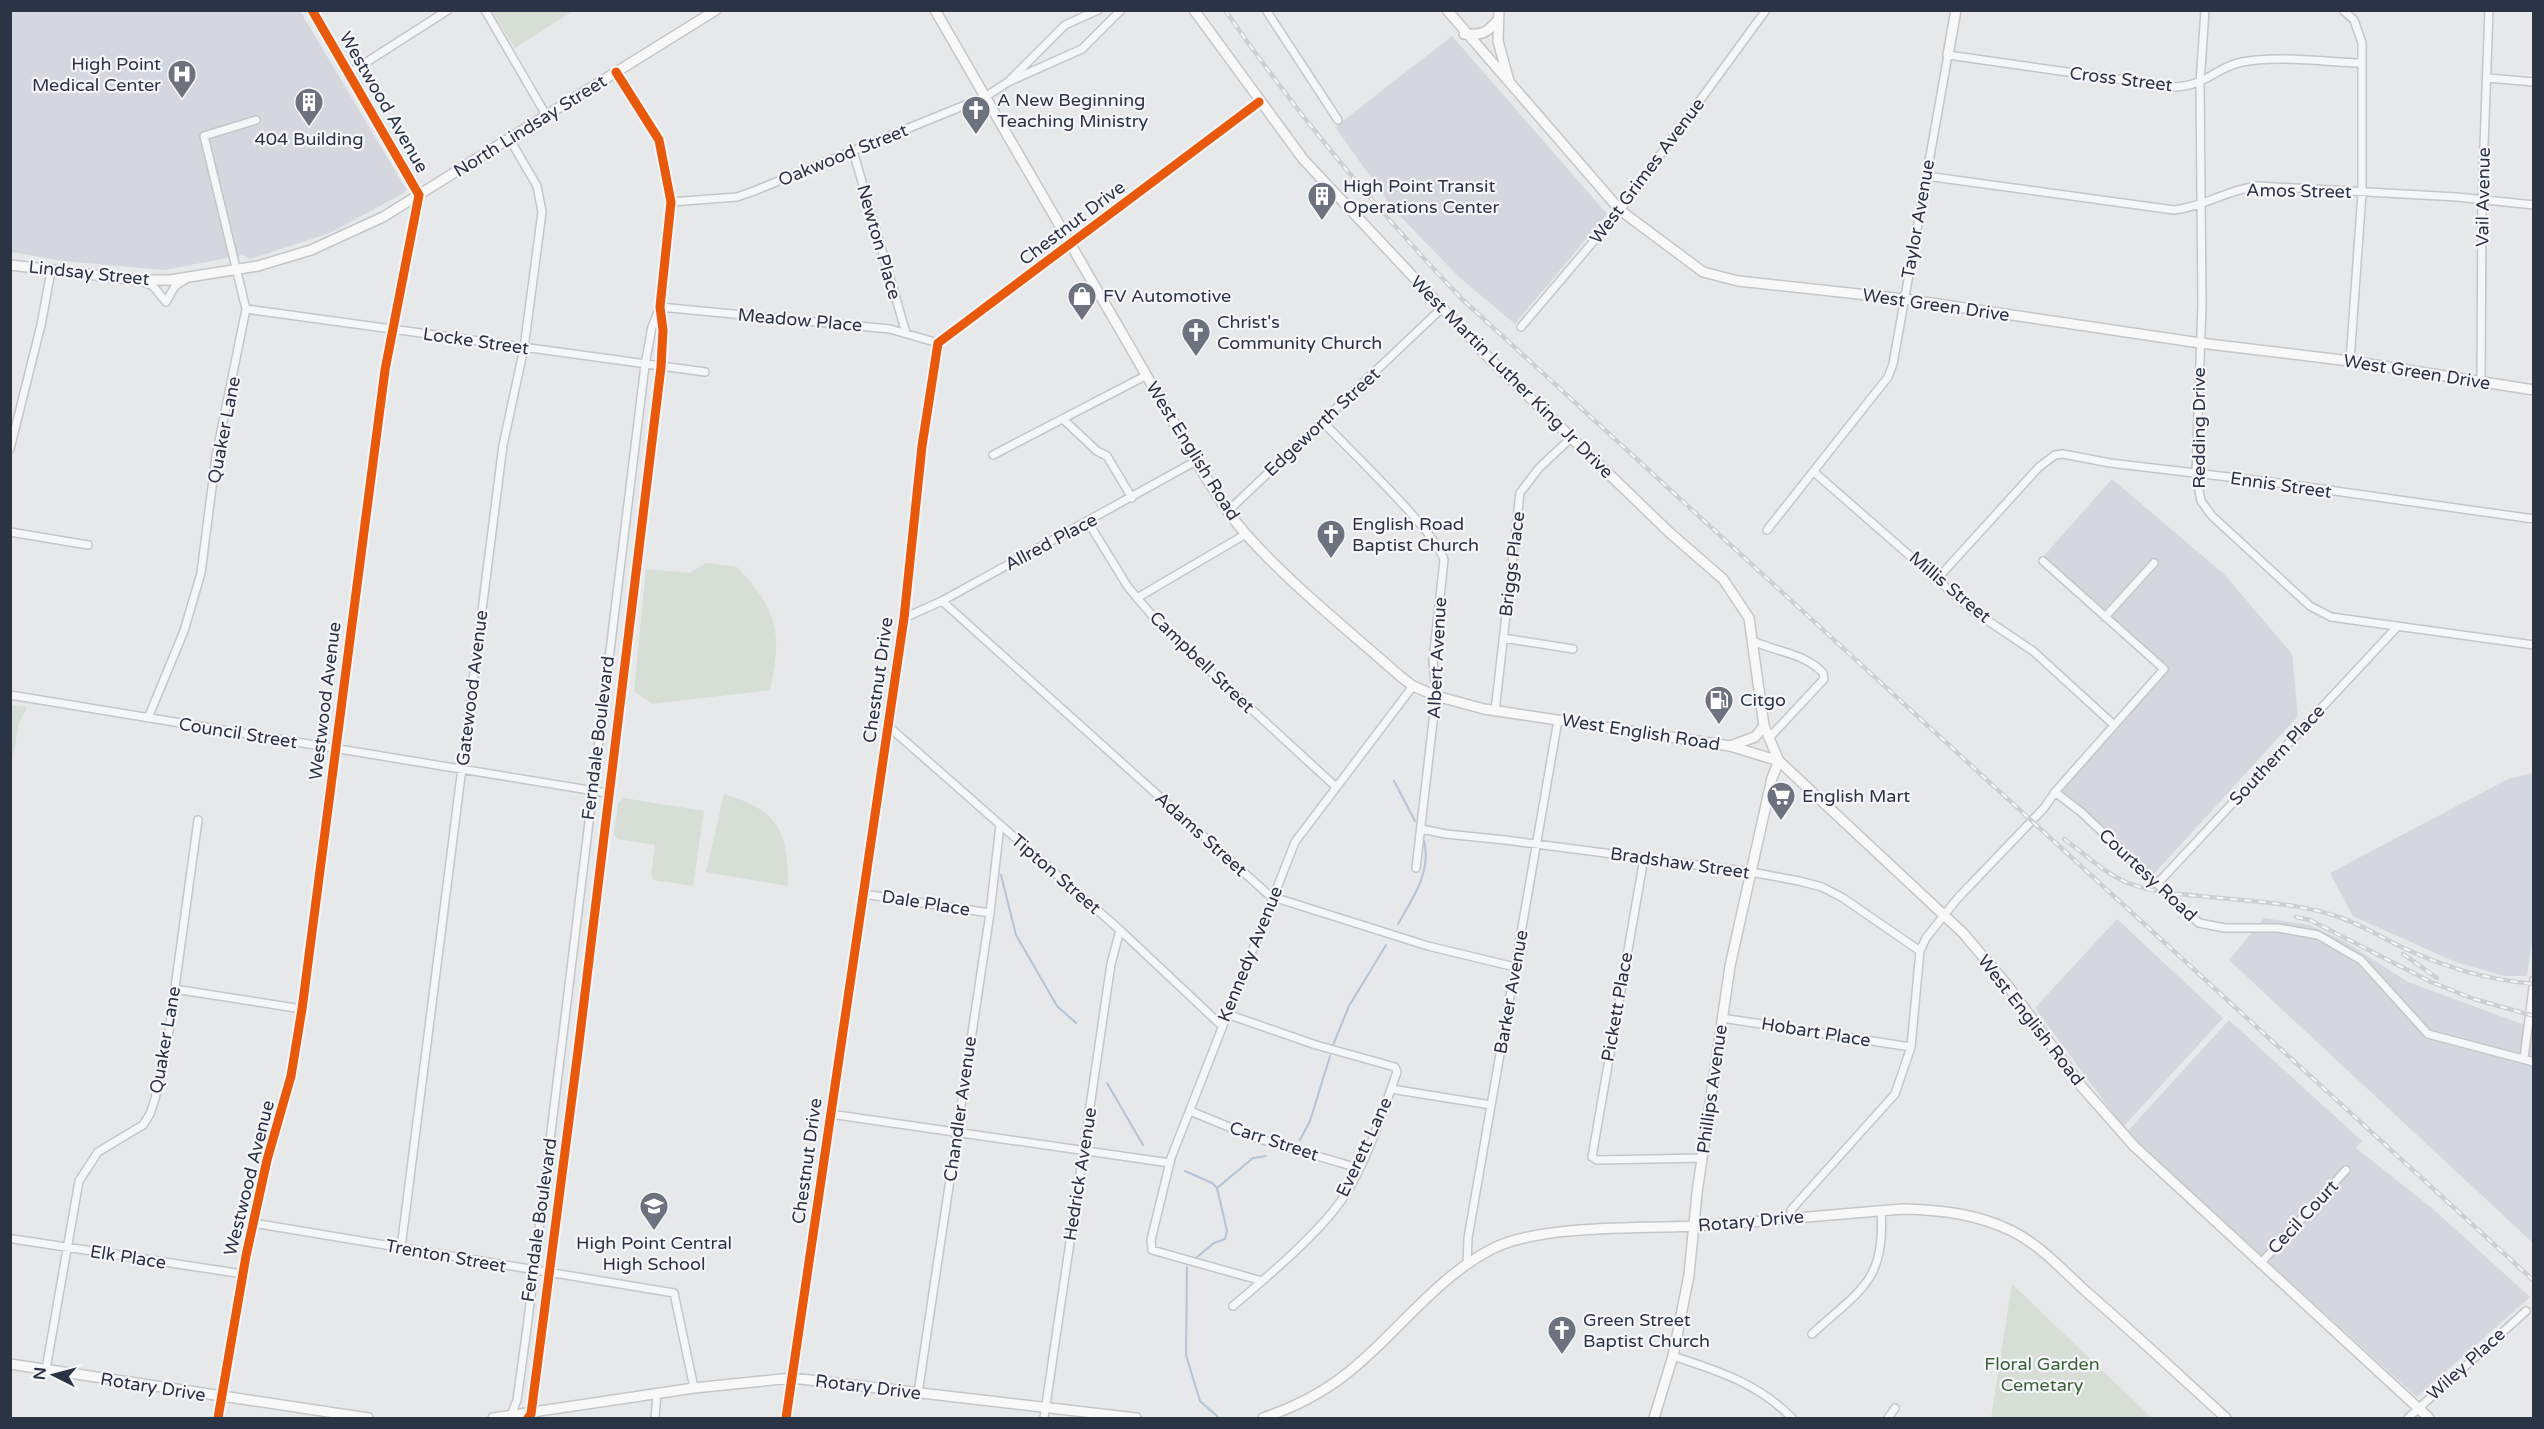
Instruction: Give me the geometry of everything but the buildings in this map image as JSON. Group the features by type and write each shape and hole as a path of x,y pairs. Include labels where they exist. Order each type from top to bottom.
{"main road":[{"name":"Westwood Avenue","path":"312,10 419,195"},
{"name":"North Lindsay Street","path":"238,269 282,260 338,240 383,217 716,10"},
{"name":"West English Road","path":"935,10 1145,376 1228,511 1246,534 1339,623 1413,686 1436,696 1495,711 1730,746 1779,761 1946,915 2001,978 2082,1086 2134,1146 2429,1419"},
{"name":"West Martin Luther King Jr Drive","path":"1194,10 1259,102 1303,159 1442,308 1571,438 1670,533 1723,579 1749,618 1764,726 1779,761"},
{"name":"West Green Drive","path":"1447,10 1464,34 1510,83 1620,210 1653,237 1703,272 1717,277 1904,300 2200,343 2350,361 2534,390"},
{"path":"1499,10 1498,41 1510,83"},
{"name":"Taylor Avenue","path":"1948,55 1956,10"},
{"path":"1464,34 1487,33 1497,21"},
{"name":"Chestnut Drive","path":"786,1419 904,618 920,458 938,343 1259,102"},
{"name":"Lindsay Street","path":"10,265 139,280 190,277 238,269"},
{"path":"1730,746 1755,737 1764,726"},
{"name":"Phillips Avenue","path":"1654,1419 1673,1356 1689,1275 1702,1158 1730,966 1772,778 1779,761"},
{"name":"Rotary Drive","path":"1263,1419 1307,1401 1329,1388 1371,1353 1423,1300 1467,1264 1511,1240 1535,1235 1695,1226 1881,1210 1951,1212 1986,1220 2020,1236 2050,1258 2226,1419"},
{"name":"Rotary Drive","path":"10,1364 368,1419"},
{"name":"Rotary Drive","path":"493,1419 530,1417 694,1388 792,1378 918,1393 1044,1414 1136,1419"}],"street":[{"path":"348,74 448,10"},
{"path":"485,10 546,115"},
{"name":"Oakwood Street","path":"1008,82 1065,25 1098,10"},
{"name":"Oakwood Street","path":"671,202 737,197 985,97 1008,82 1082,49 1121,10"},
{"path":"1266,10 1338,120"},
{"name":"West Grimes Avenue","path":"1521,327 1620,210 1766,10"},
{"name":"Redding Drive","path":"2205,10 2200,83 2200,343 2196,474 2196,485 2205,508 2310,606 2331,617 2534,645"},
{"path":"2343,10 2354,20 2360,31 2362,63 2362,193 2350,361"},
{"name":"Vail Avenue","path":"2481,383 2482,200 2489,10"},
{"name":"Cross Street","path":"1948,55 2173,87 2200,83 2240,62 2263,60 2362,63"},
{"name":"Taylor Avenue","path":"1767,530 1888,377 1896,351 1948,55"},
{"name":"Ferndale Boulevard","path":"530,1417 578,1051 661,367 663,330 660,307 671,202 659,140 616,72"},
{"path":"2487,78 2534,82"},
{"name":"Quaker Lane","path":"148,718 184,631 201,573 216,456 246,309 204,136 256,120"},
{"name":"Gatewood Avenue","path":"401,1248 503,445 524,348 542,206 537,186 509,138"},
{"name":"Newton Place","path":"853,151 906,333"},
{"name":"Amos Street","path":"1926,176 2174,210 2201,206 2230,192 2257,186 2534,205"},
{"name":"Westwood Avenue","path":"218,1419 253,1223 267,1160 290,1083 302,1009 370,476 392,329 419,195"},
{"path":"10,449 41,325 51,271"},
{"path":"139,280 153,286 166,302 175,286 190,277"},
{"name":"Ferndale Boulevard","path":"511,1417 518,1400 645,365 652,327 660,307"},
{"name":"Meadow Place","path":"660,307 890,329 938,343"},
{"name":"Edgeworth Street","path":"1228,511 1442,308"},
{"name":"Locke Street","path":"246,309 705,372"},
{"path":"993,455 1145,376"},
{"path":"1064,420 1097,451 1107,456 1132,498"},
{"name":"Albert Avenue","path":"1322,422 1440,548 1444,560 1433,660 1436,696 1416,868"},
{"name":"Briggs Place","path":"1495,711 1520,493 1539,468 1571,438"},
{"name":"Ennis Street","path":"1938,578 2039,467 2055,455 2071,454 2110,464 2534,519"},
{"name":"Allred Place","path":"904,618 942,601 1196,461"},
{"name":"Millis Street","path":"1814,472 1972,610 2033,651 2114,725"},
{"name":"Campbell Street","path":"1088,522 1137,598 1183,648 1335,786"},
{"path":"10,532 88,545"},
{"path":"1137,598 1246,534"},
{"path":"1791,1216 1791,1209 1895,1094 1911,1047 1920,951 1926,938 1957,899 2034,819 2055,792 2164,669 2043,561"},
{"path":"2105,616 2154,563"},
{"name":"Adams Street","path":"942,601 1273,897 1428,946 1515,967"},
{"name":"Southern Place","path":"2157,884 2397,627"},
{"path":"1503,638 1574,649"},
{"path":"1753,641 1803,658 1823,673 1824,680 1769,738"},
{"name":"Kennedy Avenue","path":"1262,1281 1155,1252 1150,1248 1170,1163 1299,835 1413,686"},
{"name":"Council Street","path":"10,695 608,793"},
{"name":"Barker Avenue","path":"1467,1264 1468,1238 1558,720"},
{"name":"Tipton Street","path":"888,726 1120,930 1222,1026"},
{"name":"Courtesy Road","path":"2055,792 2081,812 2199,924 2225,928 2301,931 2337,944 2361,960 2428,1034 2534,1062"},
{"name":"Quaker Lane","path":"46,1369 66,1248 83,1171 98,1152 142,1125 150,1114 165,1056 198,820"},
{"name":"Chandler Avenue","path":"918,1393 990,913 1000,825"},
{"name":"Bradshaw Street","path":"1421,829 1751,872 1822,887 1843,898 1920,951"},
{"name":"Pickett Place","path":"1644,858 1592,1156 1597,1160 1702,1158"},
{"name":"Dale Place","path":"863,894 990,913"},
{"name":"Hedrick Avenue","path":"1044,1414 1063,1273 1086,1150 1112,964 1120,930"},
{"path":"2524,1058 2534,980"},
{"path":"174,989 302,1009"},
{"name":"Everett Lane","path":"1227,1014 1316,1045 1395,1067 1397,1072 1358,1168 1335,1209 1262,1281 1233,1306"},
{"name":"Hobart Place","path":"1722,1018 1911,1047"},
{"path":"1391,1089 1491,1105"},
{"name":"Carr Street","path":"1190,1111 1256,1138 1358,1168"},
{"path":"830,1114 1170,1163"},
{"name":"Cecil Court","path":"2260,1264 2346,1170"},
{"path":"1812,1334 1861,1288 1875,1270 1881,1252 1881,1210"},
{"name":"Trenton Street","path":"253,1223 674,1293 694,1388"},
{"name":"Elk Place","path":"13,1239 243,1274"},
{"name":"Wiley Place","path":"2408,1419 2526,1311"},
{"path":"1673,1356 1746,1382 1778,1404 1792,1419"},
{"path":"655,1419 657,1394"},
{"path":"1888,1419 1895,1408"}],"shaded area":[{"name":"High Point Medical Center","path":"10,11 300,11 406,189 404,193 330,233 250,259 243,255 164,270 63,261 11,252"},
{"path":"1452,36 1607,214 1515,324 1459,277 1395,211 1335,127"},
{"path":"2112,479 2225,575 2292,654 2298,716 2154,874 2061,792 2168,671 2042,558"},
{"path":"2533,773 2534,928 2527,976 2504,976 2453,961 2353,916 2330,873 2508,779"},
{"path":"2264,918 2309,925 2344,941 2408,982 2533,1028 2533,1243 2229,960"},
{"path":"2117,919 2223,1018 2123,1127 2035,1008"},
{"path":"2229,1020 2362,1141 2356,1148 2433,1209 2530,1297 2417,1397 2126,1133"}],"green space":[{"path":"492,11 573,11 515,48"},
{"path":"706,563 737,567 761,596 768,609 776,636 770,690 652,704 634,691 646,569 690,573"},
{"path":"11,705 27,707 19,723 11,768"},
{"path":"724,794 757,808 777,825 786,850 788,886 706,872"},
{"path":"624,798 704,811 693,886 654,880 651,875 655,845 618,839 614,834 618,803"},
{"name":"Floral Garden Cemetary","path":"2012,1284 2152,1418 1991,1418"}],"waterway":[{"path":"1394,781 1415,821"},
{"path":"1398,924 1423,874 1426,852 1424,841"},
{"path":"1001,875 1016,935 1057,1006 1076,1023"},
{"path":"1333,1045 1349,1006 1386,945"},
{"path":"1300,1140 1310,1121 1330,1056"},
{"path":"1107,1083 1143,1145"},
{"path":"1217,1188 1253,1158 1266,1156"},
{"path":"1185,1171 1212,1183 1217,1188 1227,1231 1225,1239 1214,1243 1197,1257"},
{"path":"1187,1267 1186,1355 1200,1401 1219,1418"}],"railway":[{"path":"1225,10 1280,86 1338,159 1462,299 2534,1281"},
{"path":"2064,839 2111,874 2146,889 2320,911 2346,920 2405,949 2458,969 2503,980 2534,984"},
{"path":"2296,917 2310,920 2431,982 2474,999 2534,1016"},
{"path":"2403,954 2437,978"}],"cycle path":[{"path":"218,1418 246,1256 267,1160 291,1076 302,1009 385,370 419,195 312,10"},
{"path":"528,1418 531,1414 578,1051 661,367 663,330 660,307 671,202 659,140 616,72"},
{"path":"786,1418 904,618 922,446 938,343 1259,102"}],"place":[{"name":"High Point Medical Center","path":"182,100"},
{"name":"404 Building","path":"309,128"},
{"name":"A New Beginning Teaching Ministry","path":"976,136"},
{"name":"High Point Transit Operations Center","path":"1322,222"},
{"name":"FV Automotive","path":"1082,322"},
{"name":"Christ's Community Church","path":"1196,358"},
{"name":"English Road Baptist Church","path":"1331,560"},
{"name":"Citgo","path":"1719,726"},
{"name":"English Mart","path":"1781,822"},
{"name":"High Point Central High School","path":"654,1232"},
{"name":"Green Street Baptist Church","path":"1562,1356"}]}
